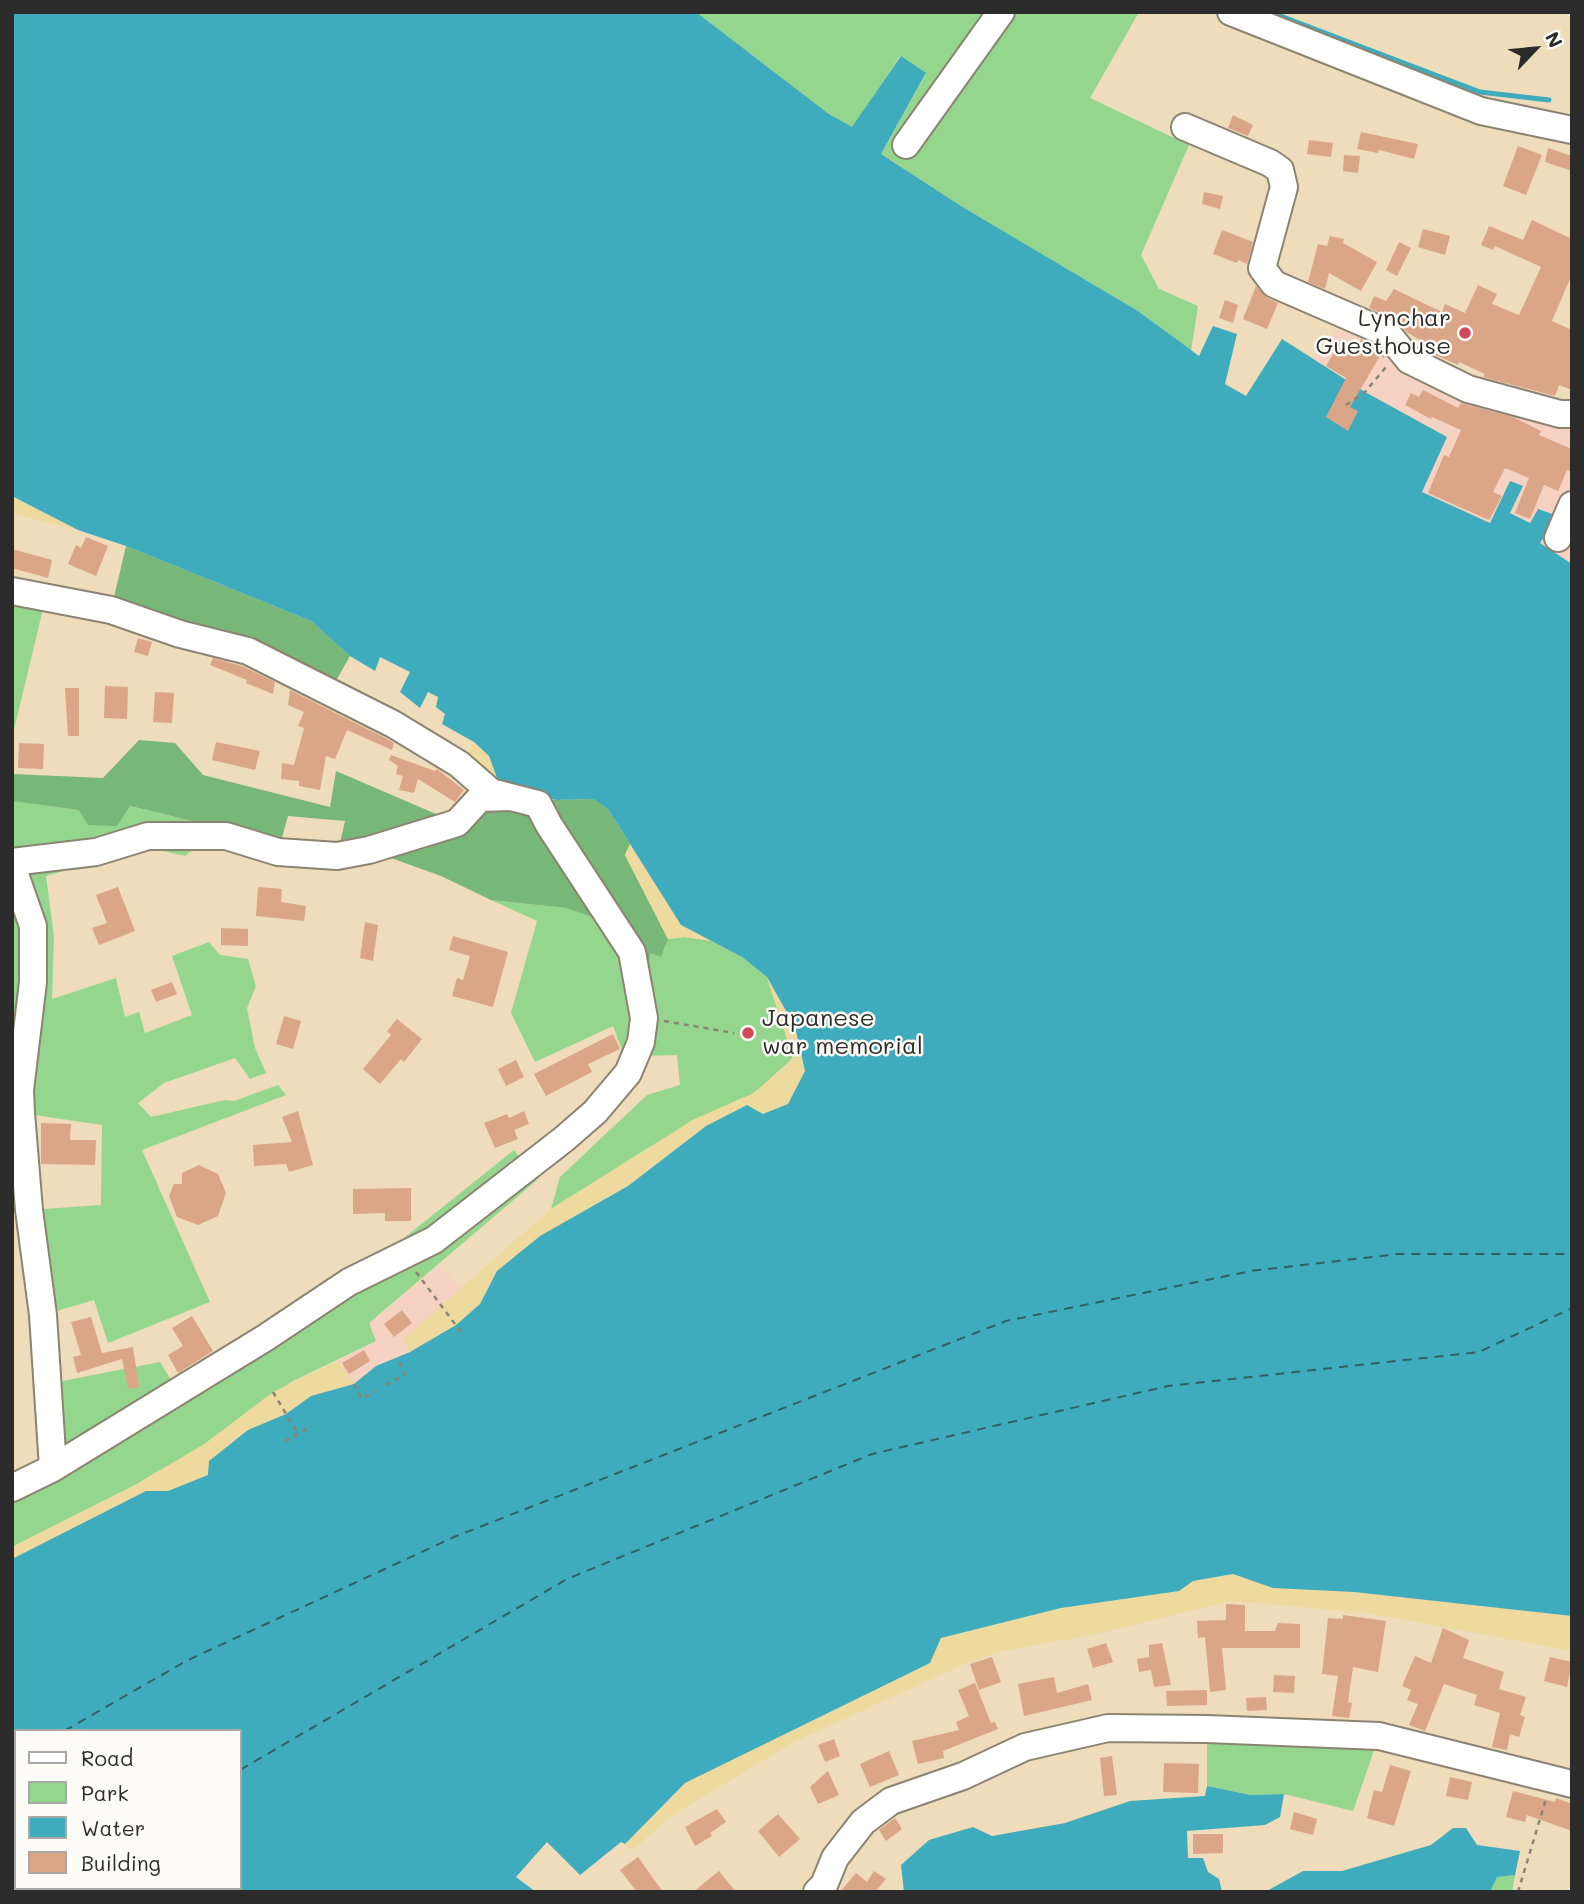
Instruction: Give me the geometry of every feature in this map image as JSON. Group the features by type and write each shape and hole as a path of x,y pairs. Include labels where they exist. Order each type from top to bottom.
{"street":[{"path":"906,145 1001,12"},
{"path":"1231,12 1480,111 1572,130"},
{"path":"1185,127 1270,163 1280,170 1284,187 1262,268 1274,284 1387,333 1409,360 1468,389 1560,414 1572,414"},
{"path":"1558,538 1572,505"},
{"path":"12,591 111,610 180,634 248,651 393,724 459,764 491,792 538,804 632,952 644,1018 641,1042 628,1073 595,1112 434,1240 349,1282 265,1338 53,1468 12,1488"},
{"path":"53,1468 43,1315 22,1238 20,1090 33,982 33,926 12,864 96,852 148,836 226,836 278,852 337,856 369,850 457,823 480,798 515,797"},
{"path":"817,1892 824,1885 835,1858 863,1822 891,1801 963,1776 1026,1747 1108,1728 1379,1736 1563,1782"}],"path":[{"path":"1346,405 1365,392 1388,364 1409,360"},
{"path":"644,1018 734,1033"},
{"path":"403,1255 464,1336"},
{"path":"386,1385 405,1374 397,1358"},
{"path":"354,1384 362,1399 375,1391"},
{"path":"273,1392 298,1434"},
{"path":"285,1441 313,1426"},
{"path":"1518,1892 1542,1809 1563,1782"}],"shaded area":[{"path":"1348,316 1409,360 1572,414 1572,564 1539,544 1558,517 1530,523 1510,513 1522,486 1509,481 1490,523 1421,492 1365,392 1314,359"},
{"path":"438,1267 463,1288 403,1339 410,1352 376,1366 354,1384 338,1361 376,1341 369,1324"}],"green space":[{"path":"696,12 1139,12 1090,98 1189,145 1141,255 1159,289 1198,306 1191,351 1138,311 961,206 881,154 926,74 900,56 853,128 829,114"},
{"path":"126,546 311,621 350,656 329,693 111,610"},
{"path":"12,581 48,588 12,738"},
{"path":"139,740 175,743 203,775 330,807 336,771 457,823 515,797 593,799 608,809 630,844 625,855 668,939 661,957 650,953 648,976 626,981 618,955 594,918 566,908 491,900 441,876 369,850 337,856 345,821 288,816 278,852 221,828 130,806 117,826 88,825 79,810 12,801 12,774 103,778"},
{"path":"12,801 79,810 129,806 221,828 185,856 146,847 46,876 54,936 52,999 116,978 125,1017 139,1012 145,1033 192,1015 172,956 209,942 220,955 248,959 256,986 247,1008 255,1048 266,1073 250,1079 235,1058 164,1083 138,1103 151,1117 225,1100 234,1101 278,1085 286,1095 142,1150 210,1302 108,1343 94,1300 43,1315 29,1210 101,1205 102,1125 21,1113 12,1087"},
{"path":"491,900 566,908 594,918 618,955 650,953 661,957 668,939 685,937 711,941 742,957 767,977 793,1058 754,1093 693,1120 551,1209 560,1177 647,1095 680,1085 677,1055 625,1058 613,1026 535,1062 511,1013 537,921"},
{"path":"514,1150 537,1180 369,1323 376,1341 291,1382 203,1445 135,1485 12,1547 12,1488 53,1468 47,1384 160,1362 178,1391 349,1282"},
{"path":"1207,1729 1379,1736 1353,1811 1284,1794 1251,1795 1207,1786"},
{"path":"1515,1875 1512,1892 1490,1892 1497,1877"}],"sand":[{"path":"12,496 78,530 12,513"},
{"path":"474,742 489,756 501,786 556,800 491,792 468,750"},
{"path":"630,844 681,925 711,941 685,937 668,939 625,855"},
{"path":"767,977 795,1027 805,1071 789,1104 762,1114 706,1126 628,1186 497,1271 480,1304 456,1325 410,1352 402,1340 551,1209 693,1120 754,1093 787,1065 793,1057"},
{"path":"338,1361 354,1384 311,1396 286,1414 248,1431 208,1475 168,1491 146,1491 12,1559 12,1547 135,1485 203,1445 273,1392"},
{"path":"1233,1574 1273,1588 1354,1592 1572,1616 1572,1651 1368,1613 1231,1601 1092,1635 997,1652 966,1663 794,1742 668,1818 632,1851 625,1844 685,1783 930,1663 941,1638 1061,1608 1179,1591 1193,1581"}],"water":[{"path":"12,12 696,12 829,114 852,127 901,56 926,73 881,154 961,206 1138,311 1199,356 1213,326 1237,334 1225,384 1246,396 1282,339 1365,392 1447,437 1422,492 1490,523 1510,481 1523,486 1510,513 1530,523 1538,509 1558,516 1540,543 1572,564 1572,1616 1354,1592 1273,1588 1233,1574 1193,1581 1179,1591 1061,1608 941,1638 930,1663 685,1783 625,1844 621,1842 580,1875 547,1842 516,1877 536,1892 12,1892 12,1559 146,1491 168,1491 208,1475 209,1461 248,1430 286,1414 311,1396 354,1384 376,1366 410,1352 456,1325 480,1304 497,1271 540,1236 628,1186 706,1126 747,1105 763,1114 788,1104 805,1071 795,1027 767,977 742,957 681,925 608,809 593,799 556,800 500,786 489,756 474,742 442,724 445,714 436,707 438,697 428,692 420,708 400,692 410,672 380,657 375,671 350,656 311,621 126,546 78,530 12,496"},
{"path":"1207,1786 1251,1795 1284,1794 1280,1817 1265,1825 1187,1831 1188,1858 1203,1858 1208,1872 1219,1879 1222,1892 904,1892 901,1865 929,1840 973,1827 992,1836 1065,1823 1130,1801 1205,1796"},
{"path":"1453,1828 1466,1828 1477,1845 1520,1851 1515,1875 1497,1877 1490,1892 1265,1892 1303,1871 1342,1871 1431,1845"}],"building":[{"path":"1233,115 1253,125 1248,136 1228,128"},
{"path":"1361,132 1418,144 1414,159 1379,150 1378,153 1357,149"},
{"path":"1309,140 1333,143 1331,157 1307,154"},
{"path":"1518,146 1542,155 1526,195 1503,186"},
{"path":"1548,148 1572,156 1572,171 1545,162"},
{"path":"1344,155 1360,156 1358,173 1343,171"},
{"path":"1204,192 1223,196 1220,209 1202,204"},
{"path":"1532,220 1572,239 1572,274 1552,321 1572,330 1572,390 1559,385 1555,396 1483,377 1485,374 1459,362 1458,365 1424,350 1427,344 1408,333 1394,319 1369,308 1374,296 1386,301 1394,289 1442,312 1445,304 1465,313 1478,285 1497,294 1492,304 1519,315 1541,267 1495,246 1493,250 1481,245 1489,226 1523,240"},
{"path":"1423,229 1450,236 1445,255 1418,247"},
{"path":"1222,230 1253,242 1247,264 1213,254"},
{"path":"1330,236 1344,239 1343,243 1377,262 1361,291 1329,273 1325,289 1308,282 1318,244 1327,246"},
{"path":"1399,242 1411,248 1397,276 1386,270"},
{"path":"1256,286 1267,298 1278,303 1267,329 1243,319"},
{"path":"1225,300 1238,305 1233,323 1219,318"},
{"path":"1361,339 1377,346 1385,356 1380,356 1350,407 1358,411 1348,431 1326,417 1346,378 1326,366 1340,342 1355,351"},
{"path":"1423,390 1458,408 1461,403 1513,417 1541,431 1539,435 1572,449 1572,472 1567,470 1558,491 1544,485 1530,519 1515,513 1529,478 1505,468 1493,492 1502,496 1489,520 1428,493 1444,455 1449,457 1461,430 1432,417 1431,419 1405,405 1411,393 1419,397"},
{"path":"86,537 108,546 96,576 68,564 76,545 81,548"},
{"path":"12,549 52,560 48,578 12,568"},
{"path":"138,638 152,642 148,656 134,652"},
{"path":"213,658 242,666 275,682 273,694 210,665"},
{"path":"105,686 128,687 127,719 104,718"},
{"path":"65,688 79,688 79,736 68,736"},
{"path":"290,690 394,743 392,750 347,730 335,759 326,756 320,790 299,786 299,781 281,779 282,763 294,765 304,728 298,726 304,712 288,705"},
{"path":"155,692 174,693 172,723 153,722"},
{"path":"216,742 260,751 255,770 212,760"},
{"path":"19,743 44,744 43,769 18,768"},
{"path":"391,755 435,771 437,769 464,790 455,802 418,779 414,793 399,790 403,776 396,774 398,766 389,760"},
{"path":"118,887 135,931 99,945 92,928 107,923 96,895"},
{"path":"258,887 282,889 281,902 306,906 304,921 256,916"},
{"path":"365,922 378,925 373,961 360,958"},
{"path":"221,928 248,929 248,946 221,945"},
{"path":"453,936 508,952 493,1007 452,996 457,978 463,980 470,956 449,950"},
{"path":"172,982 177,994 156,1002 151,990"},
{"path":"284,1016 301,1021 293,1049 276,1044"},
{"path":"397,1019 422,1039 404,1062 401,1059 380,1084 363,1069 391,1035 387,1031"},
{"path":"613,1034 620,1049 588,1064 592,1072 546,1096 534,1074"},
{"path":"516,1060 524,1077 506,1086 498,1069"},
{"path":"298,1111 313,1165 289,1172 286,1164 254,1166 253,1145 292,1142 282,1117"},
{"path":"524,1111 529,1124 514,1130 518,1139 495,1148 484,1123 507,1114 509,1118"},
{"path":"41,1123 71,1124 70,1140 96,1140 95,1165 41,1164"},
{"path":"199,1165 218,1174 226,1193 218,1216 198,1225 177,1217 169,1196 174,1184 182,1184 182,1173"},
{"path":"411,1188 411,1221 385,1221 385,1213 353,1214 353,1189"},
{"path":"402,1310 412,1323 394,1337 384,1324"},
{"path":"192,1316 213,1351 178,1373 168,1355 183,1346 172,1328"},
{"path":"91,1317 102,1353 133,1347 139,1387 128,1389 122,1359 77,1373 73,1357 81,1355 71,1322"},
{"path":"364,1350 370,1361 349,1374 342,1363"},
{"path":"1226,1604 1245,1605 1245,1631 1275,1631 1278,1623 1300,1624 1300,1648 1222,1648 1226,1690 1210,1692 1205,1637 1198,1638 1197,1621 1226,1620"},
{"path":"1343,1615 1386,1621 1378,1672 1353,1667 1348,1702 1352,1703 1349,1718 1332,1716 1338,1676 1322,1674 1328,1618 1343,1619"},
{"path":"1443,1628 1469,1640 1463,1658 1504,1672 1499,1689 1526,1697 1520,1715 1525,1717 1519,1737 1510,1734 1507,1750 1492,1747 1500,1713 1474,1705 1477,1695 1444,1684 1425,1731 1409,1725 1418,1704 1407,1700 1411,1690 1402,1686 1415,1656 1431,1663"},
{"path":"1106,1643 1113,1662 1093,1668 1087,1649"},
{"path":"1162,1643 1171,1685 1154,1687 1151,1670 1139,1672 1137,1659 1149,1657 1149,1645"},
{"path":"992,1657 1001,1682 979,1690 970,1664"},
{"path":"1550,1657 1572,1662 1567,1687 1544,1681"},
{"path":"1274,1675 1295,1676 1294,1693 1273,1692"},
{"path":"1054,1677 1057,1693 1088,1684 1092,1700 1024,1716 1018,1684"},
{"path":"975,1683 991,1723 995,1722 998,1729 943,1751 944,1758 918,1764 912,1741 959,1730 956,1722 969,1716 958,1690"},
{"path":"1207,1690 1207,1705 1167,1706 1166,1691"},
{"path":"1266,1697 1267,1710 1247,1711 1246,1698"},
{"path":"834,1739 840,1756 825,1762 818,1745"},
{"path":"889,1751 899,1775 870,1787 860,1764"},
{"path":"1112,1756 1117,1795 1104,1796 1100,1758"},
{"path":"1164,1763 1199,1764 1198,1793 1163,1792"},
{"path":"1390,1765 1411,1771 1394,1826 1367,1818 1374,1790 1382,1792"},
{"path":"828,1771 839,1795 818,1804 810,1787"},
{"path":"1450,1777 1472,1782 1468,1800 1446,1796"},
{"path":"1513,1791 1555,1802 1556,1798 1572,1804 1572,1831 1527,1815 1525,1822 1506,1817"},
{"path":"717,1809 726,1822 710,1833 712,1836 695,1846 685,1827"},
{"path":"1294,1812 1317,1819 1313,1835 1290,1829"},
{"path":"778,1814 800,1839 779,1857 758,1831"},
{"path":"895,1818 902,1829 886,1841 879,1830"},
{"path":"1193,1834 1223,1834 1223,1853 1193,1854"},
{"path":"638,1857 663,1892 637,1892 620,1870"},
{"path":"719,1871 736,1892 693,1892"},
{"path":"874,1871 886,1879 876,1891 878,1892 840,1892 856,1873 867,1882"}],"waterway":[{"path":"1270,12 1480,92 1549,100"}],"ferry route":[{"path":"67,1729 186,1661 454,1537 1006,1321 1251,1271 1398,1254 1572,1254"},
{"path":"242,1769 567,1579 872,1454 1168,1386 1479,1352 1572,1308"}],"place":[{"name":"Lynchar Guesthouse","path":"1465,333"},
{"name":"Japanese war memorial","path":"748,1033"}]}
